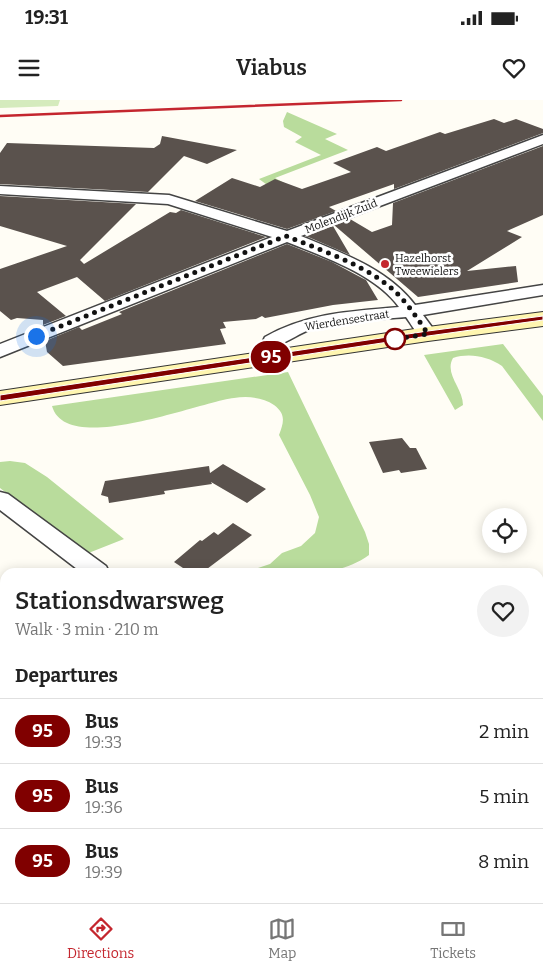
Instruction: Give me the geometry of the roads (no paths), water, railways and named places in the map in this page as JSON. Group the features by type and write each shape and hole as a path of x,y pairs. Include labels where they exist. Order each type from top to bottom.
{"main road":[{"name":"Wierdensestraat","path":"0,398 428,334 543,319"}],"street":[{"name":"Molendijk Zuid","path":"0,351 286,236 543,139"},
{"path":"0,190 168,200 286,236 340,258 382,281 399,295 428,334"},
{"name":"Wierdensestraat","path":"272,341 294,328 307,325 543,290"},
{"path":"0,499 92,568"}],"railway":[{"path":"0,116 401,100"}],"place":[{"name":"Hazelhorst Tweewielers","path":"385,264"}]}
